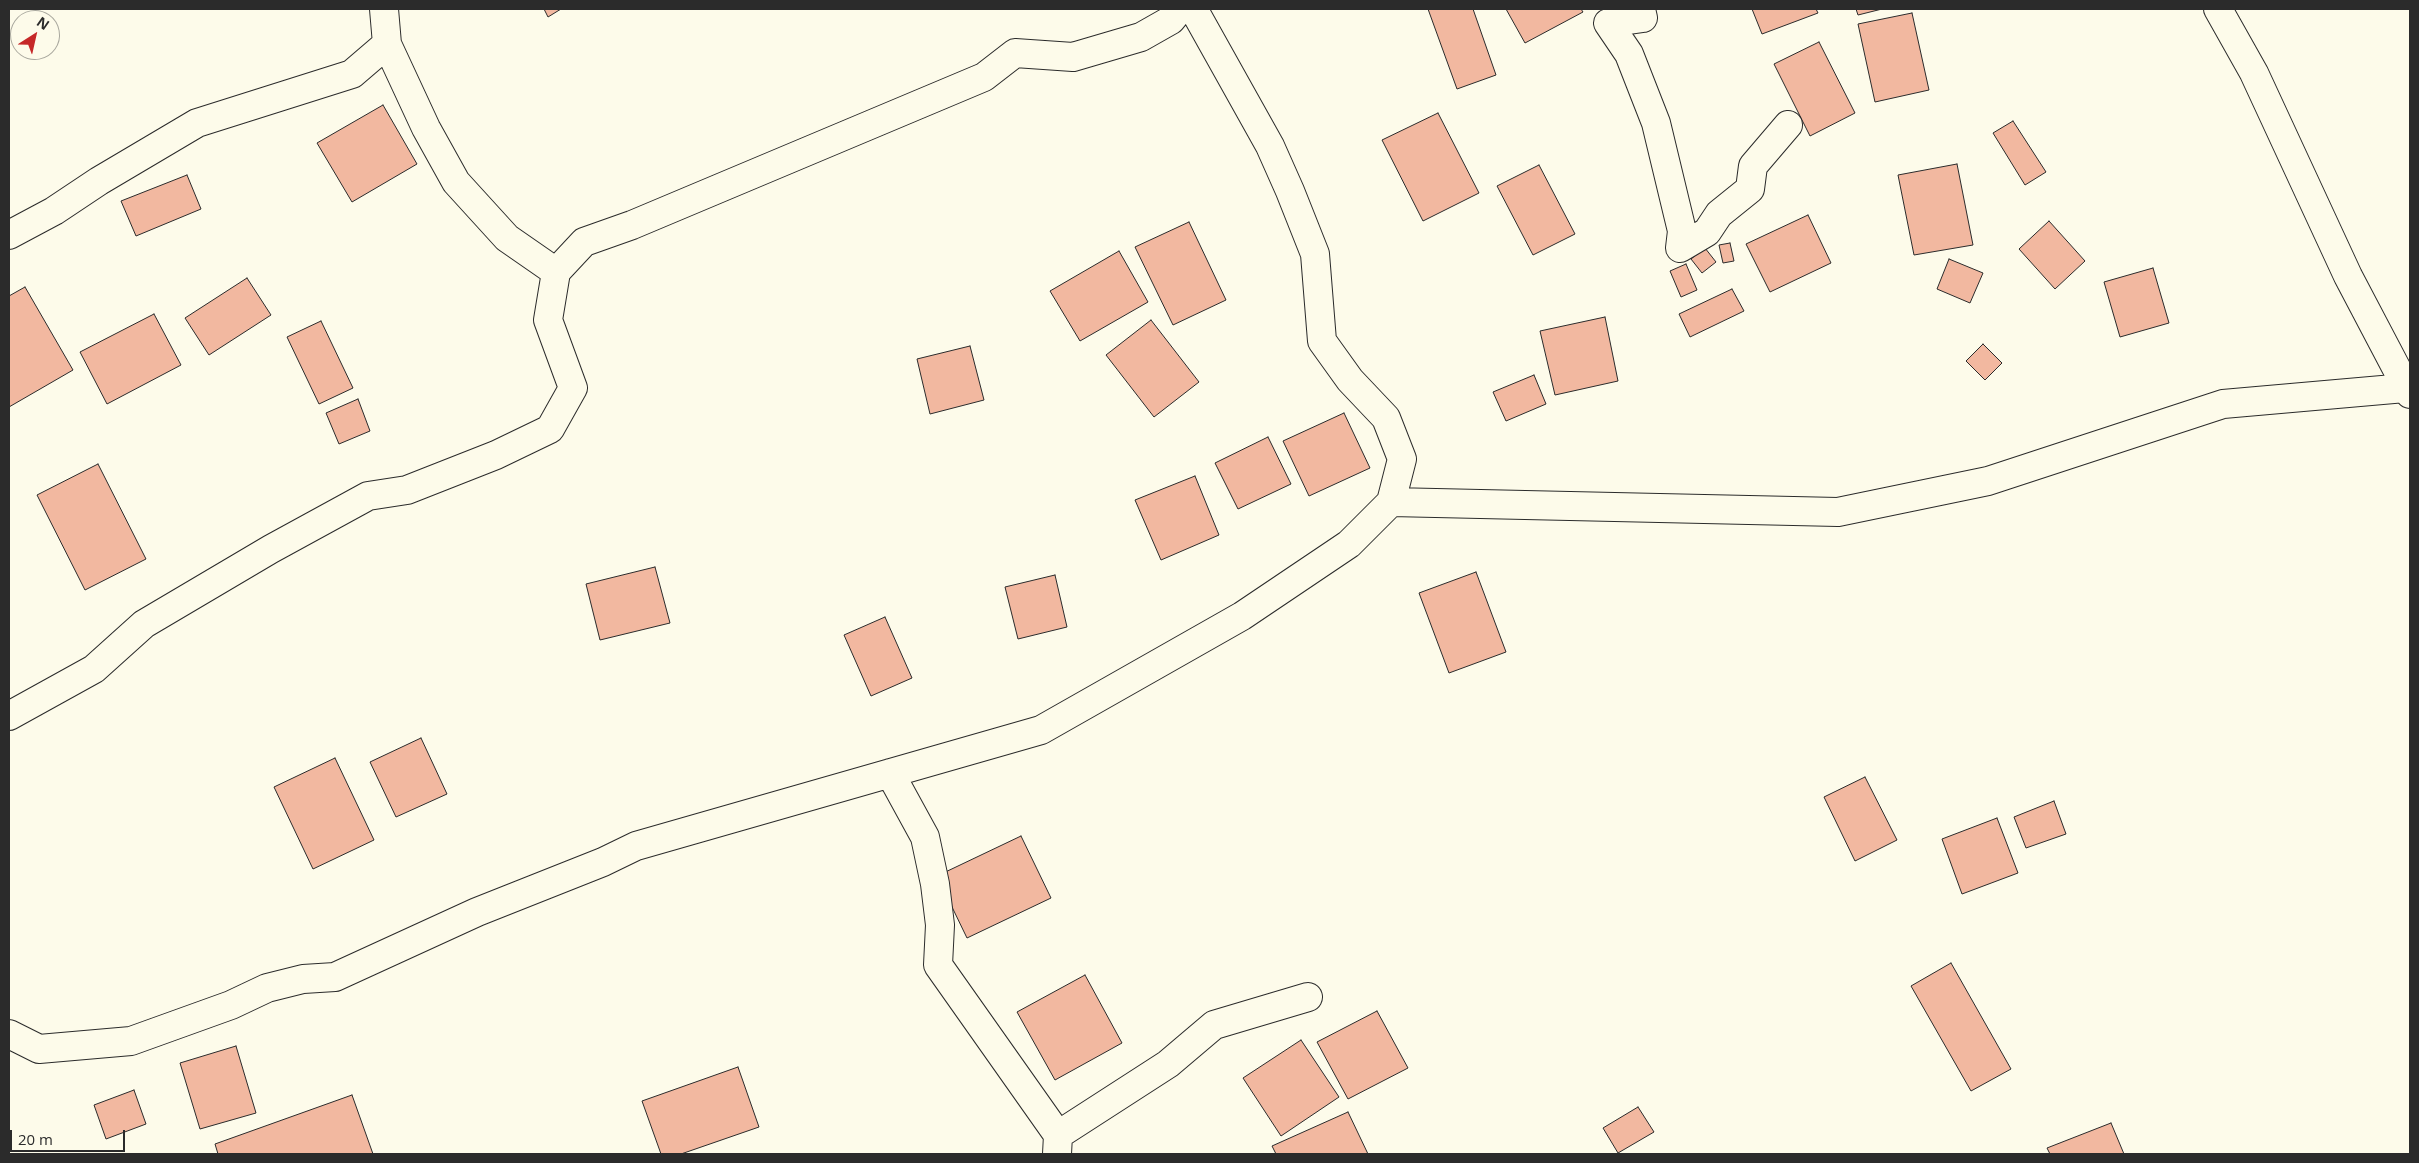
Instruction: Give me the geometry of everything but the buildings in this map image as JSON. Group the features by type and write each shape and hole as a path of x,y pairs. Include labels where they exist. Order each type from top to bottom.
{"street":[{"path":"384,9 387,44 426,128 456,182 507,238 556,272"},
{"path":"9,716 94,669 144,624 271,549 368,496 407,490 496,455 550,429 573,388 548,320 556,272 584,242 632,225 984,77 1015,53 1073,57 1141,37 1190,9 1270,146 1315,254 1322,341 1350,380 1386,418 1402,459 1391,502 1349,544 1242,616 1041,730 801,797 636,846 603,862 477,912 335,978 303,978 267,988 231,1005 131,1041 39,1049 9,1056"},
{"path":"1641,9 1643,18 1608,23 1629,54 1656,124 1682,231 1680,248 1707,232 1719,214 1750,189 1753,166 1788,125"},
{"path":"1391,502 1838,512 1988,481 2223,404 2408,391 2348,276 2254,73 2218,9"},
{"path":"9,235 54,211 99,181 197,123 352,74 387,44"},
{"path":"890,773 925,836 935,884 940,925 938,965 1057,1145 1168,1064 1214,1024 1308,997"},
{"path":"9,1034 39,1049"}]}
